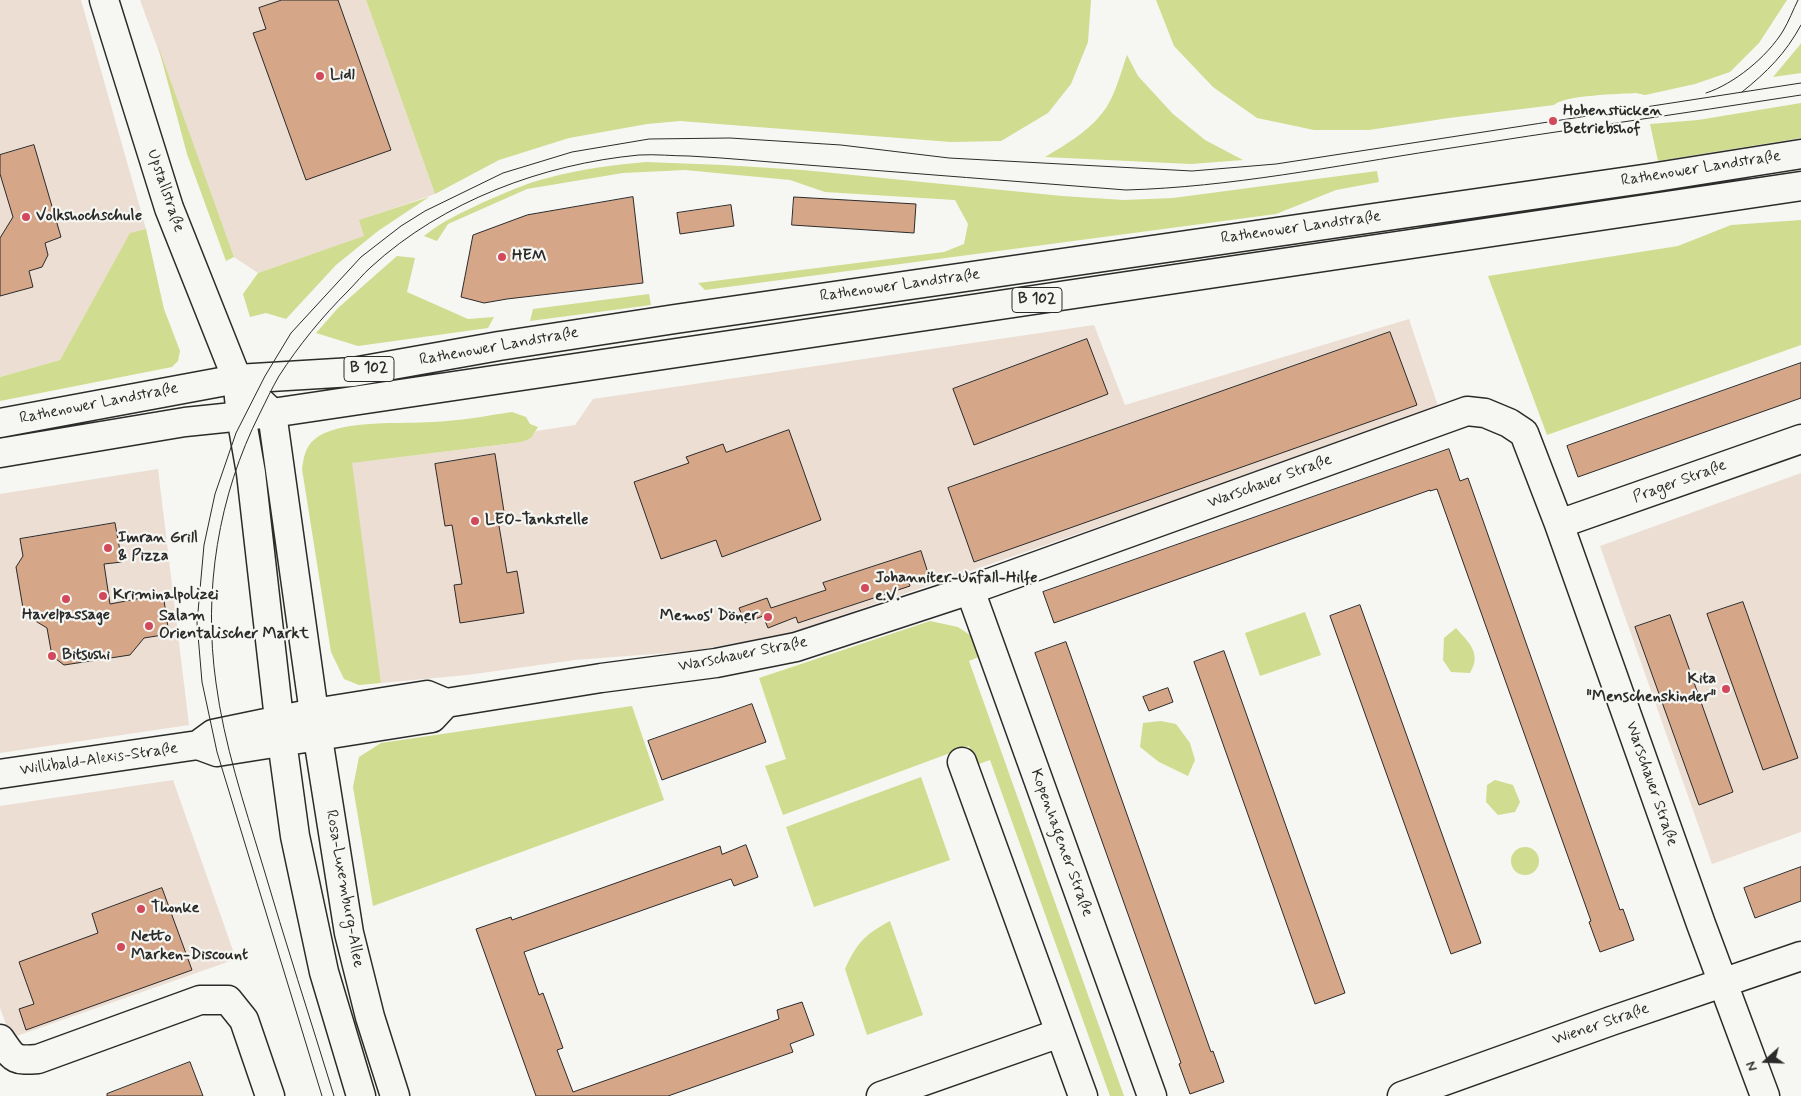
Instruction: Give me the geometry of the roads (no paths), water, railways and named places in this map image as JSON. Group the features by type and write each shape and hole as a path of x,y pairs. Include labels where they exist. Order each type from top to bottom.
{"street":[{"name":"Upstallstraße","path":"104,0 169,208 238,379 241,416"},
{"name":"Rathenower Landstraße","path":"0,423 238,379 353,372 499,346 685,317 1650,178 1801,154"},
{"name":"Rathenower Landstraße","path":"0,453 173,424 272,413 1801,186"},
{"name":"Upstallstraße","path":"238,379 272,413"},
{"name":"Warschauer Straße","path":"316,725 427,694 446,704 601,678 716,663 796,648 970,590 1467,411 1485,413 1509,423 1524,433 1559,524 1701,924 1765,1096"},
{"name":"Rosa-Luxemburg-Allee","path":"272,413 316,725 349,934 370,1017 395,1096"},
{"name":"Rosa-Luxemburg-Allee","path":"241,416 251,473 280,730 295,836 324,972 361,1096"},
{"name":"Prager Straße","path":"1559,524 1801,439"},
{"name":"Kopenhagener Straße","path":"970,590 1152,1096"},
{"path":"280,730 316,725"},
{"name":"Willibald-Alexis-Straße","path":"0,774 198,745 213,734 280,730"},
{"path":"962,762 1083,1096"},
{"name":"Wiener Straße","path":"1402,1096 1801,956"},
{"path":"0,1039 11,1055 20,1061 38,1058 200,1000 228,1000 244,1020 270,1096"},
{"path":"882,1096 1060,1033"}],"tram line":[{"path":"1706,93 1728,83 1759,60 1783,31 1798,0"},
{"path":"1742,92 1775,62 1801,25"},
{"path":"322,1096 217,752 202,682 197,623 204,545 215,494 236,433 265,376 291,333 361,257 401,226 425,211 503,173 572,152 649,139 730,138 841,145 949,158 1192,171 1276,164 1801,83"},
{"path":"334,1096 248,819 229,751 216,683 212,648 213,579 217,545 234,477 246,445 276,381 303,342 329,311 368,270 399,244 430,223 462,205 531,177 567,167 639,155 719,158 1126,190 1165,188 1282,175 1801,95"}],"place":[{"name":"Lidl","path":"320,76"},
{"name":"Hohenstücken Betriebshof","path":"1553,121"},
{"name":"Volkshochschule","path":"26,217"},
{"name":"HEM","path":"502,257"},
{"name":"LEO-Tankstelle","path":"475,521"},
{"name":"Imran Grill & Pizza","path":"108,548"},
{"name":"Johanniter-Unfall-Hilfe e.V.","path":"865,588"},
{"name":"Kriminalpolizei","path":"103,596"},
{"name":"Havelpassage","path":"66,599"},
{"name":"Memos' Döner","path":"768,617"},
{"name":"Salam Orientalischer Markt","path":"149,626"},
{"name":"Bitsushi","path":"52,656"},
{"name":"Kita \"Menschenskinder\"","path":"1726,689"},
{"name":"Thonke","path":"141,909"},
{"name":"Netto Marken-Discount","path":"121,947"}]}
